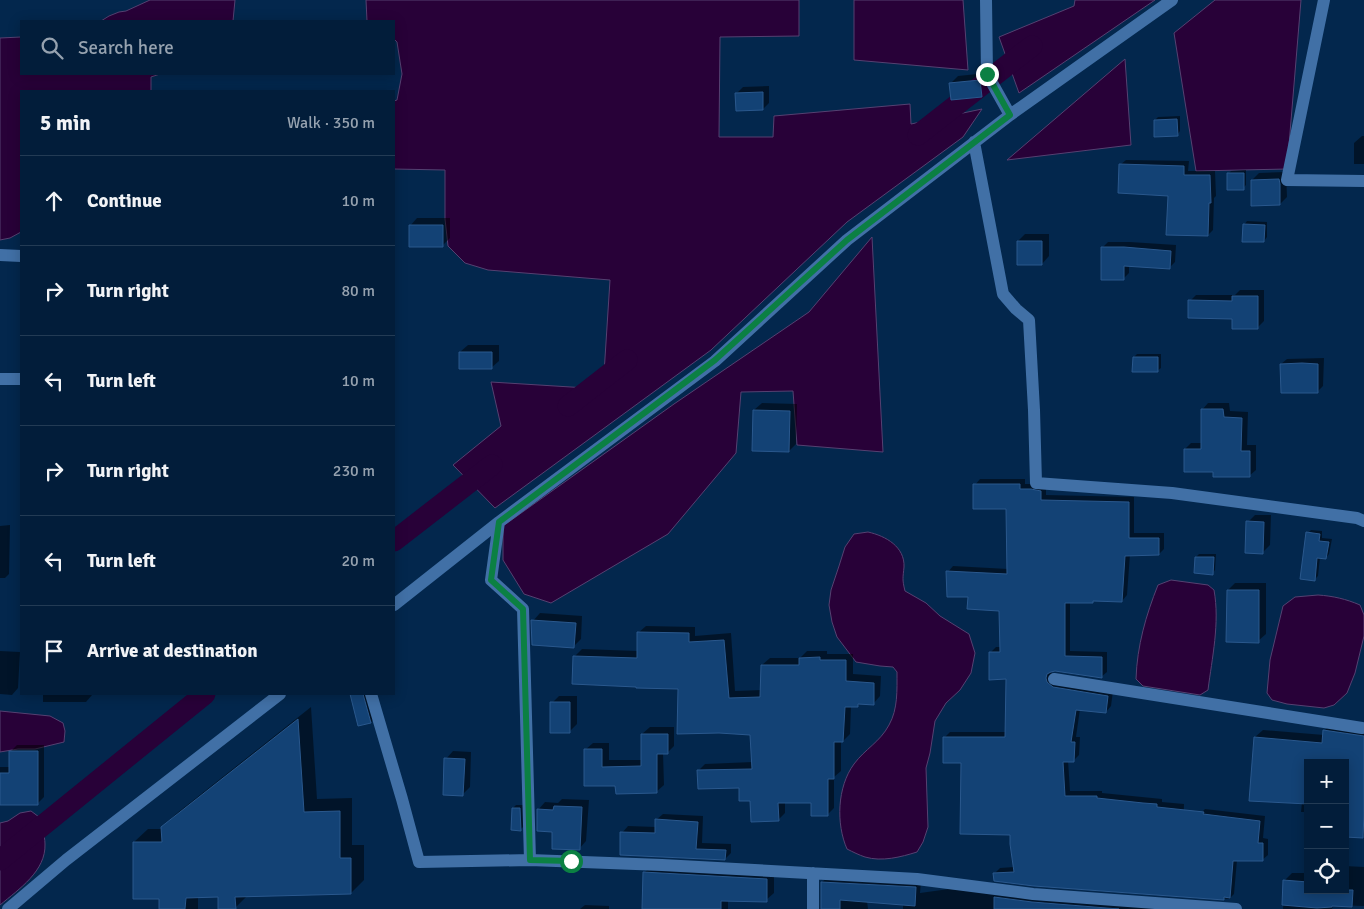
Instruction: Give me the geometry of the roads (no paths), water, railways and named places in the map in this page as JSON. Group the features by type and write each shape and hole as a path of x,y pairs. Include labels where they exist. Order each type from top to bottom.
{"street":[{"path":"986,0 987,74 1010,115"},
{"path":"395,604 499,522 715,360 847,240 1010,115 1172,0"},
{"path":"1324,0 1287,180 1364,180"},
{"path":"974,142 1004,294 1016,309 1029,320 1036,483 1172,493 1357,518 1364,521"},
{"path":"0,255 20,256"},
{"path":"0,379 20,379"},
{"path":"499,522 491,580 523,609 530,860"},
{"path":"1054,679 1363,726"},
{"path":"8,909 66,860 279,695"},
{"path":"371,695 419,862 530,860 918,879 1033,894 1236,909"},
{"path":"813,873 813,909"}],"waterway":[{"path":"918,135 1032,46"},
{"path":"568,406 627,360"},
{"path":"395,540 492,465"},
{"path":"0,860 204,695"}]}
